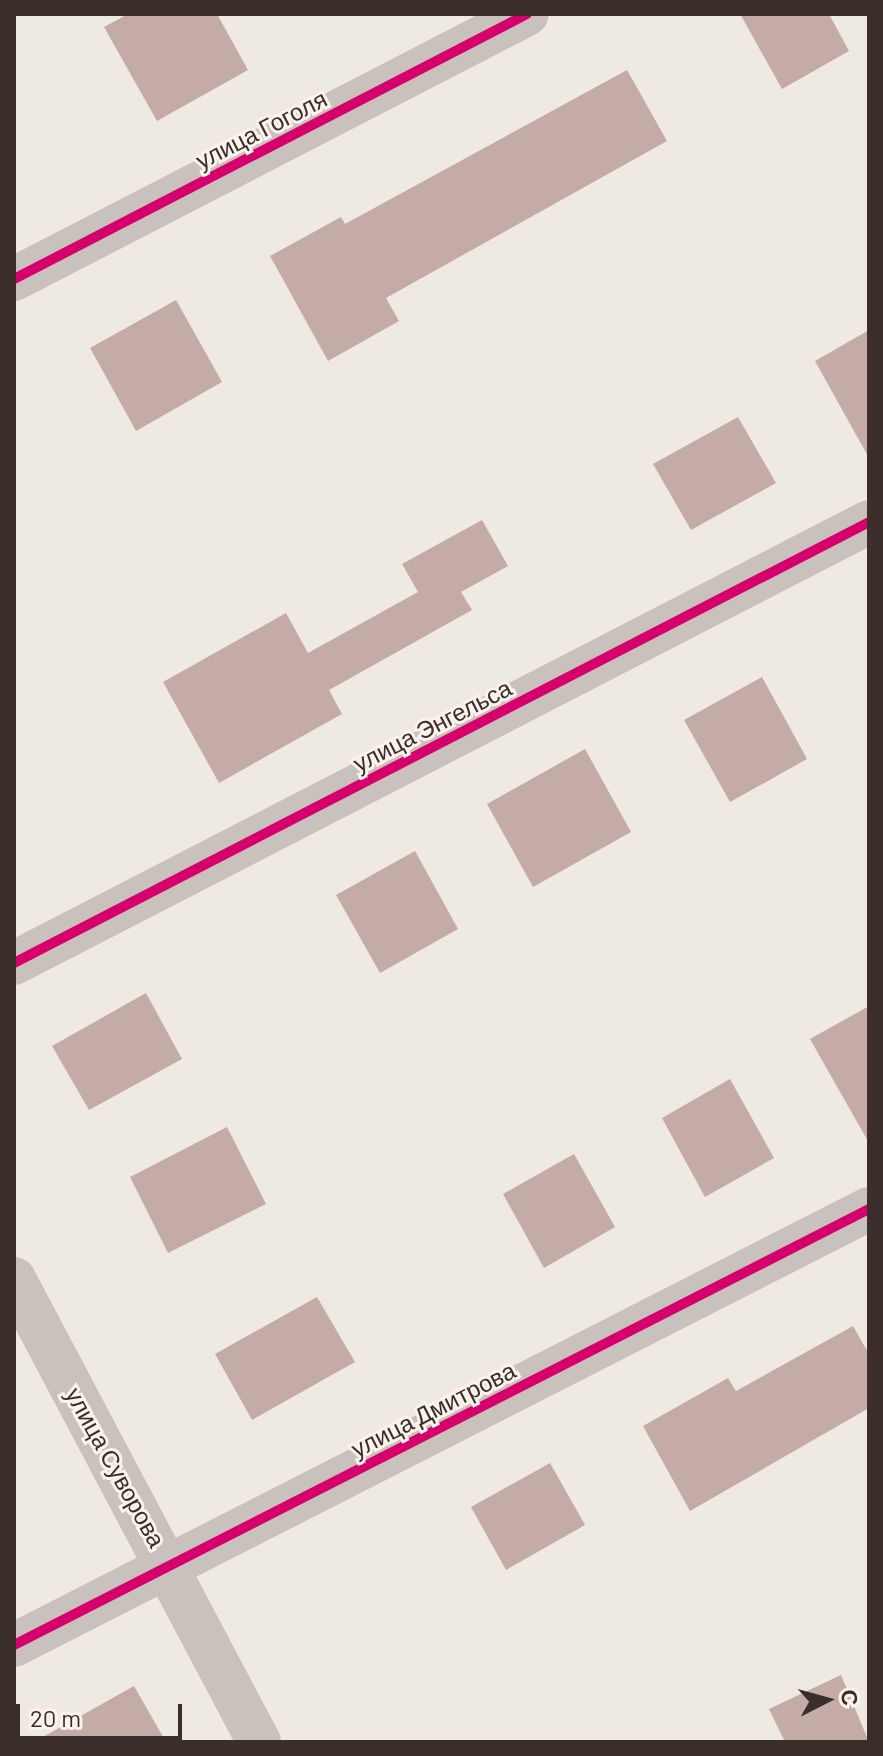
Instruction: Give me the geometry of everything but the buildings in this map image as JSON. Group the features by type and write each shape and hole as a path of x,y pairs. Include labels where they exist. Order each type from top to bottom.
{"street":[{"name":"улица Гоголя","path":"14,279 527,14"},
{"name":"улица Энгельса","path":"14,963 869,522"},
{"name":"улица Дмитрова","path":"14,1645 869,1209"},
{"name":"улица Суворова","path":"14,1279 170,1566 259,1742"}],"cycle path":[{"path":"14,279 527,14"},
{"path":"14,963 869,522"},
{"path":"14,1645 869,1209"}]}
